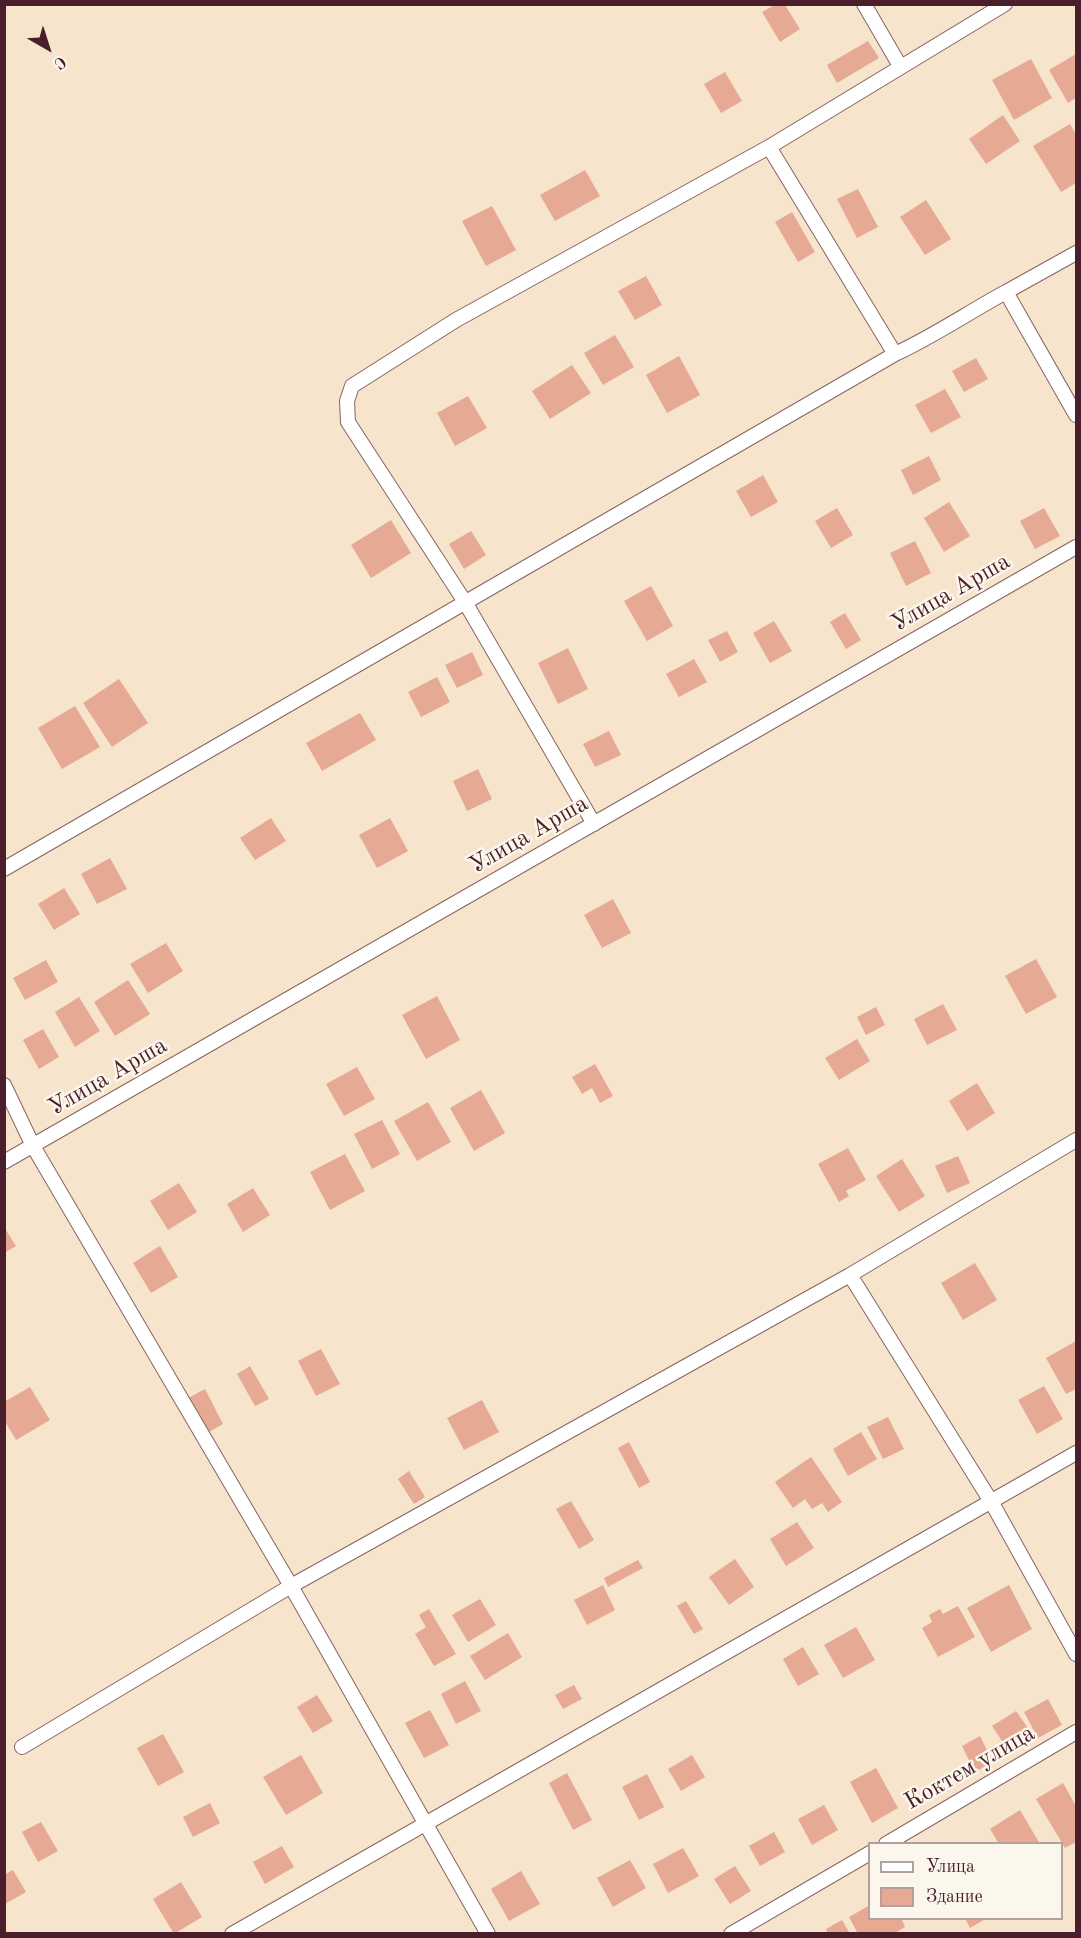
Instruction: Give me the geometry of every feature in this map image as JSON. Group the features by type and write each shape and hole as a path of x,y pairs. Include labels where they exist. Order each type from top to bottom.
{"street":[{"path":"864,4 900,66"},
{"path":"594,824 465,602 348,422 347,401 352,386 456,320 769,147 1005,4"},
{"path":"769,147 895,354"},
{"path":"4,869 895,354 925,340 953,320 1077,253"},
{"path":"1006,292 1077,415"},
{"name":"Улица Арша","path":"4,1162 1077,547"},
{"path":"4,1084 33,1146 291,1586 489,1934"},
{"path":"22,1747 291,1586 850,1275 1077,1140"},
{"path":"850,1275 992,1503 1077,1654"},
{"path":"232,1934 426,1821 1077,1453"},
{"name":"Коктем улица","path":"889,1842 1077,1732"},
{"path":"731,1934 868,1854"}],"building":[{"path":"775,5 785,5 800,29 780,42 762,12"},
{"path":"868,41 879,58 837,83 827,65"},
{"path":"1076,54 1076,98 1068,103 1049,70"},
{"path":"1031,59 1052,98 1014,120 992,80"},
{"path":"725,72 742,101 721,113 704,84"},
{"path":"1003,115 1020,141 986,164 969,139"},
{"path":"1070,124 1076,135 1076,183 1061,192 1033,146"},
{"path":"585,170 600,196 555,221 540,195"},
{"path":"858,189 878,227 857,238 837,199"},
{"path":"926,200 951,239 925,255 900,217"},
{"path":"492,206 516,250 486,266 462,221"},
{"path":"792,212 815,252 798,262 775,222"},
{"path":"646,276 662,305 635,320 618,291"},
{"path":"615,335 634,367 603,385 584,353"},
{"path":"679,356 700,395 667,413 646,375"},
{"path":"976,358 988,379 964,392 952,371"},
{"path":"572,365 591,393 550,419 532,391"},
{"path":"945,389 961,417 931,433 915,405"},
{"path":"468,396 487,428 455,446 437,413"},
{"path":"929,456 941,480 913,495 901,470"},
{"path":"763,475 778,502 751,517 736,491"},
{"path":"949,502 970,536 944,552 924,518"},
{"path":"837,508 853,535 831,548 815,521"},
{"path":"1044,508 1060,536 1035,549 1020,521"},
{"path":"391,520 411,553 371,578 351,545"},
{"path":"471,531 486,555 464,569 449,544"},
{"path":"915,541 931,573 906,586 890,553"},
{"path":"651,586 673,626 647,641 624,601"},
{"path":"845,613 861,640 846,649 830,622"},
{"path":"774,621 792,651 770,663 753,633"},
{"path":"727,631 738,652 720,662 708,640"},
{"path":"568,648 588,689 558,704 538,663"},
{"path":"472,652 483,675 457,688 445,665"},
{"path":"694,659 707,682 679,697 666,674"},
{"path":"437,677 450,702 421,717 408,692"},
{"path":"119,679 148,723 112,747 83,703"},
{"path":"75,706 100,747 62,769 38,728"},
{"path":"360,713 376,740 322,771 306,743"},
{"path":"609,731 621,755 595,767 583,744"},
{"path":"478,769 492,799 467,811 453,781"},
{"path":"271,818 286,841 255,860 240,838"},
{"path":"390,818 408,851 377,868 359,835"},
{"path":"110,858 127,889 97,904 81,874"},
{"path":"64,888 80,914 54,930 38,904"},
{"path":"613,899 631,933 602,948 584,915"},
{"path":"166,943 183,971 148,993 130,964"},
{"path":"1036,959 1057,997 1026,1014 1005,976"},
{"path":"46,960 58,982 25,1000 13,978"},
{"path":"128,980 150,1014 115,1036 94,1002"},
{"path":"437,996 460,1040 426,1059 402,1015"},
{"path":"79,997 100,1031 75,1047 55,1012"},
{"path":"943,1004 957,1030 927,1045 914,1019"},
{"path":"876,1007 885,1025 866,1035 857,1017"},
{"path":"43,1029 59,1057 39,1069 23,1040"},
{"path":"857,1039 870,1061 839,1080 825,1058"},
{"path":"595,1064 613,1096 600,1103 592,1088 582,1094 572,1077"},
{"path":"357,1067 375,1099 344,1116 326,1084"},
{"path":"977,1083 995,1113 967,1131 949,1101"},
{"path":"481,1090 505,1133 474,1151 450,1108"},
{"path":"428,1102 451,1142 417,1161 394,1121"},
{"path":"382,1120 400,1154 372,1169 354,1134"},
{"path":"848,1148 866,1180 846,1191 849,1196 839,1202 818,1164"},
{"path":"345,1154 365,1191 330,1210 310,1172"},
{"path":"958,1156 970,1183 947,1193 935,1166"},
{"path":"902,1159 925,1196 899,1212 876,1176"},
{"path":"179,1183 197,1212 168,1230 150,1201"},
{"path":"253,1188 270,1215 243,1232 227,1204"},
{"path":"4,1227 16,1246 4,1253"},
{"path":"160,1246 178,1277 151,1293 133,1263"},
{"path":"975,1263 997,1300 963,1320 941,1283"},
{"path":"1076,1341 1076,1389 1066,1394 1046,1358"},
{"path":"321,1349 340,1384 316,1396 298,1361"},
{"path":"250,1366 269,1399 255,1406 237,1374"},
{"path":"1044,1386 1063,1419 1037,1434 1018,1400"},
{"path":"30,1387 50,1420 16,1440 4,1420 4,1402"},
{"path":"205,1389 223,1424 207,1433 188,1398"},
{"path":"482,1400 499,1432 464,1450 447,1418"},
{"path":"888,1417 904,1449 883,1459 867,1427"},
{"path":"861,1432 877,1459 848,1476 833,1449"},
{"path":"629,1442 650,1482 639,1488 618,1448"},
{"path":"811,1457 842,1502 828,1512 822,1503 812,1509 805,1499 793,1508 775,1482"},
{"path":"409,1471 425,1497 414,1504 398,1479"},
{"path":"571,1501 594,1540 579,1549 556,1509"},
{"path":"797,1522 814,1548 786,1566 770,1539"},
{"path":"735,1559 754,1587 729,1605 709,1577"},
{"path":"638,1560 643,1568 608,1587 604,1578"},
{"path":"603,1585 615,1610 587,1625 574,1600"},
{"path":"1009,1585 1032,1629 991,1652 967,1608"},
{"path":"480,1599 496,1625 468,1642 452,1615"},
{"path":"686,1601 703,1629 694,1634 677,1606"},
{"path":"958,1606 975,1637 938,1657 922,1628 932,1622 929,1615 940,1609 943,1614"},
{"path":"429,1609 456,1654 434,1666 415,1634 426,1627 419,1615"},
{"path":"856,1627 875,1660 843,1678 824,1645"},
{"path":"508,1633 522,1657 485,1680 470,1656"},
{"path":"803,1647 819,1674 798,1686 783,1659"},
{"path":"465,1681 481,1711 456,1724 441,1694"},
{"path":"574,1685 582,1699 563,1709 555,1695"},
{"path":"317,1695 333,1721 313,1733 297,1707"},
{"path":"1048,1699 1062,1725 1038,1738 1024,1712"},
{"path":"430,1710 449,1745 424,1758 405,1723"},
{"path":"1016,1711 1030,1731 1006,1747 992,1726"},
{"path":"163,1734 184,1772 158,1786 137,1748"},
{"path":"980,1736 993,1762 975,1772 962,1746"},
{"path":"301,1755 323,1793 286,1815 263,1777"},
{"path":"692,1755 705,1777 681,1791 668,1769"},
{"path":"876,1768 898,1808 872,1823 850,1782"},
{"path":"567,1773 592,1820 573,1830 549,1783"},
{"path":"647,1774 664,1807 639,1820 622,1787"},
{"path":"1063,1783 1076,1806 1076,1842 1065,1848 1036,1799"},
{"path":"210,1803 220,1823 193,1837 183,1817"},
{"path":"824,1805 838,1830 812,1845 798,1819"},
{"path":"1020,1810 1039,1842 998,1842 990,1829"},
{"path":"41,1822 58,1851 38,1862 22,1832"},
{"path":"774,1832 785,1852 760,1866 749,1846"},
{"path":"282,1846 294,1867 265,1884 253,1862"},
{"path":"683,1848 699,1876 668,1893 653,1864"},
{"path":"630,1860 646,1888 613,1907 597,1878"},
{"path":"735,1866 751,1891 730,1904 714,1879"},
{"path":"13,1870 26,1892 5,1904 4,1875"},
{"path":"521,1871 540,1904 509,1921 491,1889"},
{"path":"181,1882 202,1917 174,1934 153,1899"},
{"path":"868,1906 868,1920 902,1920 905,1927 893,1934 858,1934 849,1917"},
{"path":"842,1920 850,1934 828,1934 826,1929"},
{"path":"966,1920 984,1920 970,1928"}]}
